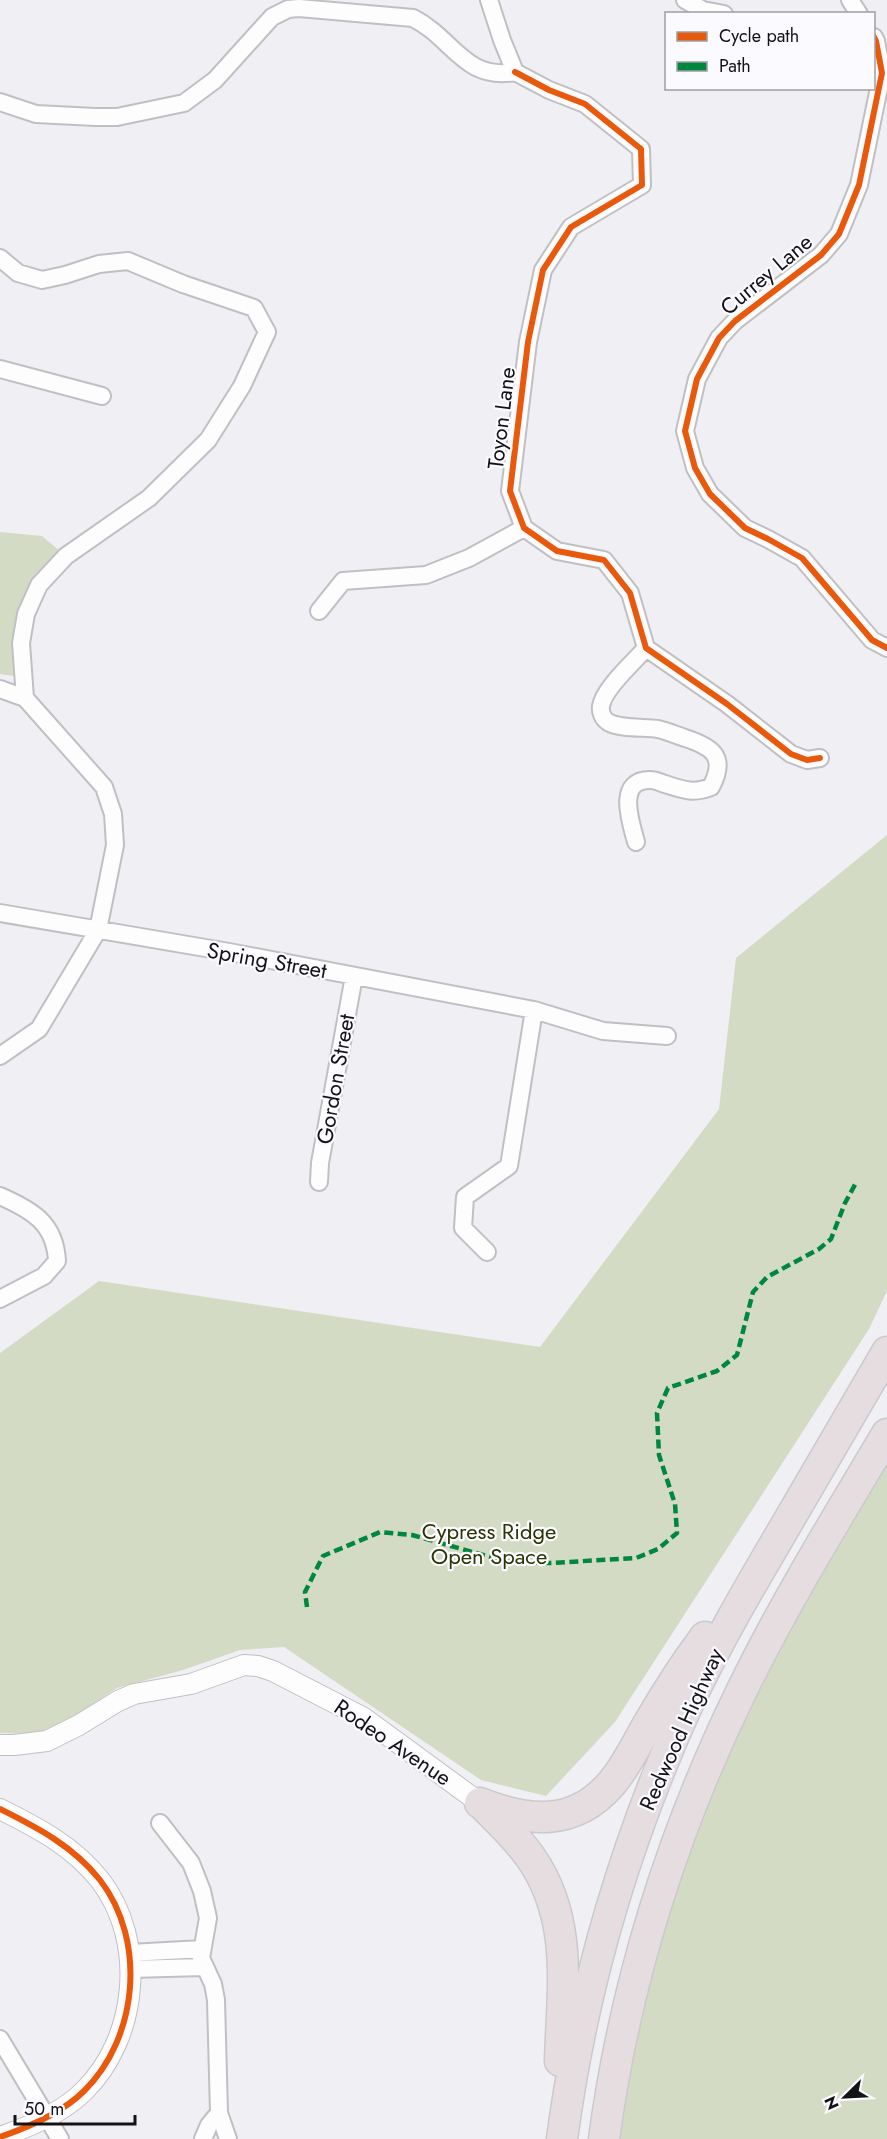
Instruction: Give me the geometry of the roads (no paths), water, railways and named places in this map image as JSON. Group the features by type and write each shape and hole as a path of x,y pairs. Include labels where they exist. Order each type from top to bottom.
{"highway":[{"name":"Redwood Highway","path":"562,2139 573,2069 595,1966 636,1832 661,1767 720,1640 887,1352"},
{"name":"Redwood Highway","path":"604,2139 618,2053 656,1905 674,1850 712,1752 775,1626 887,1434"},
{"path":"480,1803 517,1815 542,1818 572,1813 599,1796 621,1770 697,1647 772,1549"},
{"path":"480,1803 530,1856 548,1889 559,1921 563,1975 556,2139"},
{"path":"618,2053 618,2139"}],"street":[{"path":"0,102 36,114 95,117 117,117 184,103 215,80 272,17 288,9 299,8 413,18 427,24 472,66 498,75 515,72 489,0"},
{"path":"685,0 703,10 714,12"},
{"name":"Currey Lane","path":"875,45 882,73 876,89 859,185 839,234 821,255 735,321 719,338 697,379 685,431 695,468 710,494 745,528 768,538 802,558 872,640 887,648"},
{"name":"Toyon Lane","path":"515,72 549,90 585,104 641,149 642,185 571,227 543,270 528,342 510,491 524,528"},
{"path":"0,258 18,273 42,280 99,264 128,261 183,284 254,308 267,332 242,386 208,440 149,498 66,556 39,585 26,614 21,643 26,698"},
{"path":"0,369 102,396"},
{"path":"319,611 342,581 426,575 469,558 524,528 557,551 604,560 630,593 646,648 727,704 791,754 807,760 820,758"},
{"path":"636,842 627,807 628,795 633,788 653,780 698,792 711,787 718,773 717,760 703,743 660,730 617,726 608,722 602,715 600,708 608,690 646,648"},
{"path":"0,689 26,698 104,787 113,814 115,845 98,930 39,1029 0,1056"},
{"name":"Spring Street","path":"0,913 534,1010 603,1030 667,1036"},
{"name":"Gordon Street","path":"320,1182 320,1163 354,976"},
{"path":"487,1252 463,1228 465,1197 509,1166 534,1010"},
{"path":"0,1196 17,1203 45,1224 56,1243 57,1260 44,1276 0,1299"},
{"name":"Rodeo Avenue","path":"0,1745 47,1741 134,1694 190,1684 244,1665 258,1666 273,1671 364,1718 480,1803"},
{"path":"0,1809 49,1834 81,1858 101,1881 122,1922 130,1961 126,2015 120,2035 102,2069 84,2092 48,2117 0,2137"},
{"path":"160,1823 191,1863 202,1891 208,1918 201,1958 213,1984 216,2000 219,2113 228,2139"},
{"path":"130,1961 202,1949"},
{"path":"130,1961 204,1967"},
{"path":"0,2039 60,2139"},
{"path":"203,2139 209,2125 219,2113"}],"park label":[{"name":"Cypress Ridge Open Space","path":"489,1544"}]}
